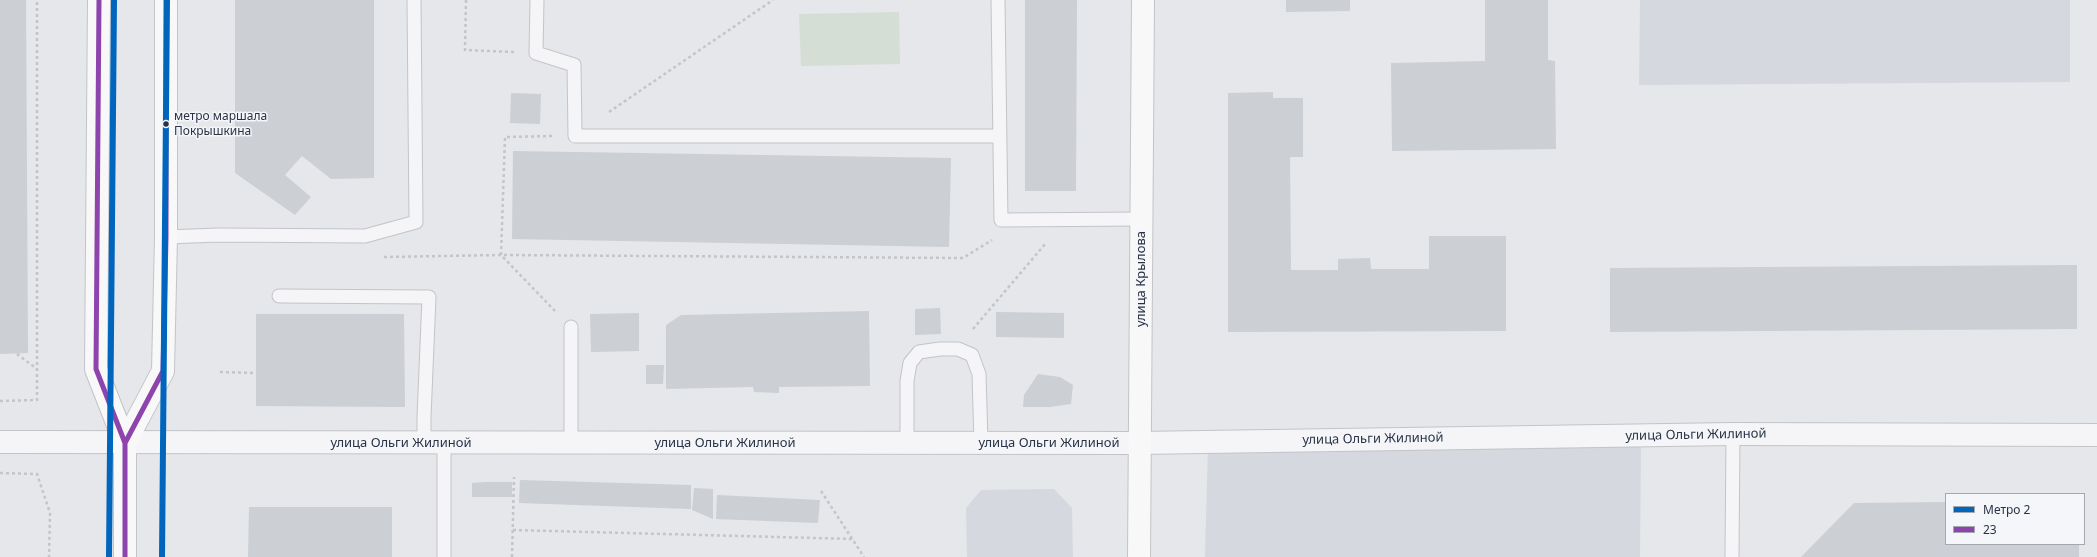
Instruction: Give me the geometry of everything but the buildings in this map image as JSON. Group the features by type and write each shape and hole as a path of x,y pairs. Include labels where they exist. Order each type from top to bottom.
{"main road":[{"path":"99,0 96,369 125,443 125,557"},
{"path":"125,443 163,372 166,237 166,0"},
{"name":"улица Крылова","path":"1139,557 1143,0"}],"street":[{"name":"улица Ольги Жилиной","path":"0,442 434,444 907,442 1139,443 1733,434 2097,434"}],"lane":[{"path":"166,237 218,235 365,236 416,222 414,0"},
{"path":"537,0 536,53 574,65 575,136 1000,136"},
{"path":"998,0 1001,220 1142,219"},
{"path":"279,296 429,297 424,417 434,444 444,557"},
{"path":"571,327 571,443"},
{"path":"907,442 907,381 910,363 920,352 940,349 956,349 972,354 979,374 981,443"},
{"path":"1732,557 1733,434"}],"path":[{"path":"0,401 37,400 37,0"},
{"path":"466,0 465,50 536,53"},
{"path":"571,327 501,255 505,137 575,136 773,0"},
{"path":"379,257 501,255 963,258 1000,234 1001,220"},
{"path":"956,349 1049,240"},
{"path":"17,354 37,369"},
{"path":"220,372 256,373"},
{"path":"0,473 37,474 50,513 49,557"},
{"path":"512,557 514,477"},
{"path":"821,491 864,557"},
{"path":"513,530 853,539"}],"shaded area":[{"path":"1640,0 2070,0 2070,82 1639,85"},
{"path":"899,12 900,64 801,66 799,14"},
{"path":"1641,439 1640,557 1205,557 1208,443"},
{"path":"1054,489 1072,508 1073,557 967,557 966,508 981,490"}],"metro line":[{"name":"2","path":"109,557 114,0"},
{"name":"2","path":"162,557 167,0"}],"transit line":[{"name":"23","path":"99,0 96,369 125,443 125,467"},
{"name":"23","path":"125,557 125,443 163,371 166,237 166,0"}],"place":[{"name":"метро маршала Покрышкина","path":"166,124"}]}
